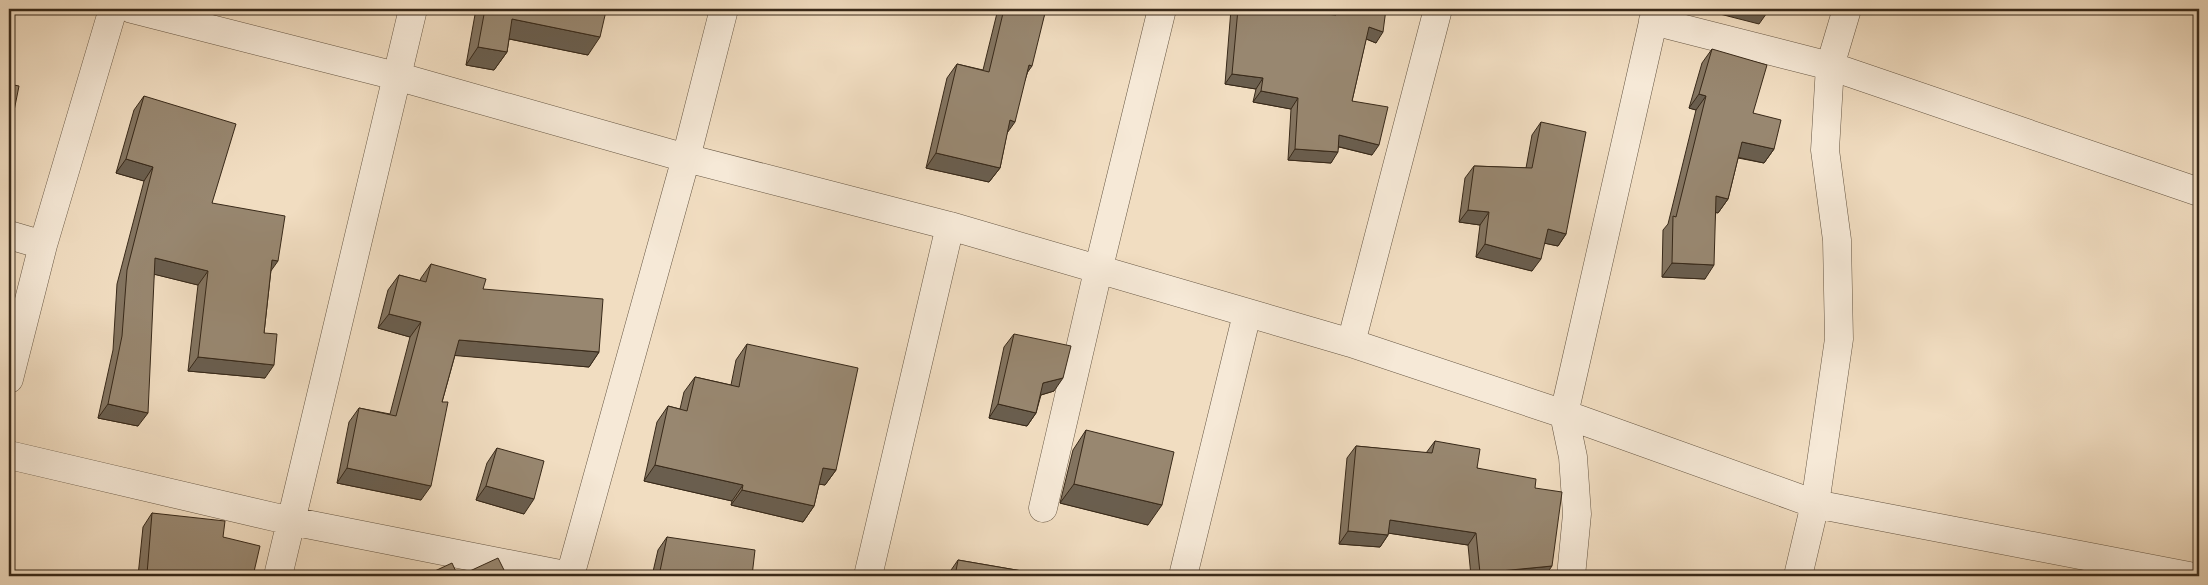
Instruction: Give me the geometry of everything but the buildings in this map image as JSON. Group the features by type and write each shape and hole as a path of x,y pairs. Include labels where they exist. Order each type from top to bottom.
{"street":[{"path":"9,379 43,245 113,9"},
{"path":"132,9 396,76 686,158 950,226 1098,271 1351,343 1564,414 1815,504 2189,576"},
{"path":"278,576 413,9"},
{"path":"9,455 291,521 570,576 686,158 724,9"},
{"path":"1043,508 1162,9"},
{"path":"1351,343 1438,9"},
{"path":"1798,576 1815,504 1839,339 1837,240 1825,150 1830,66 1847,9"},
{"path":"1571,576 1577,514 1573,457 1564,414 1654,15 1830,66 2199,192"},
{"path":"868,576 950,226"},
{"path":"9,235 43,245"},
{"path":"1183,576 1247,314"}]}
